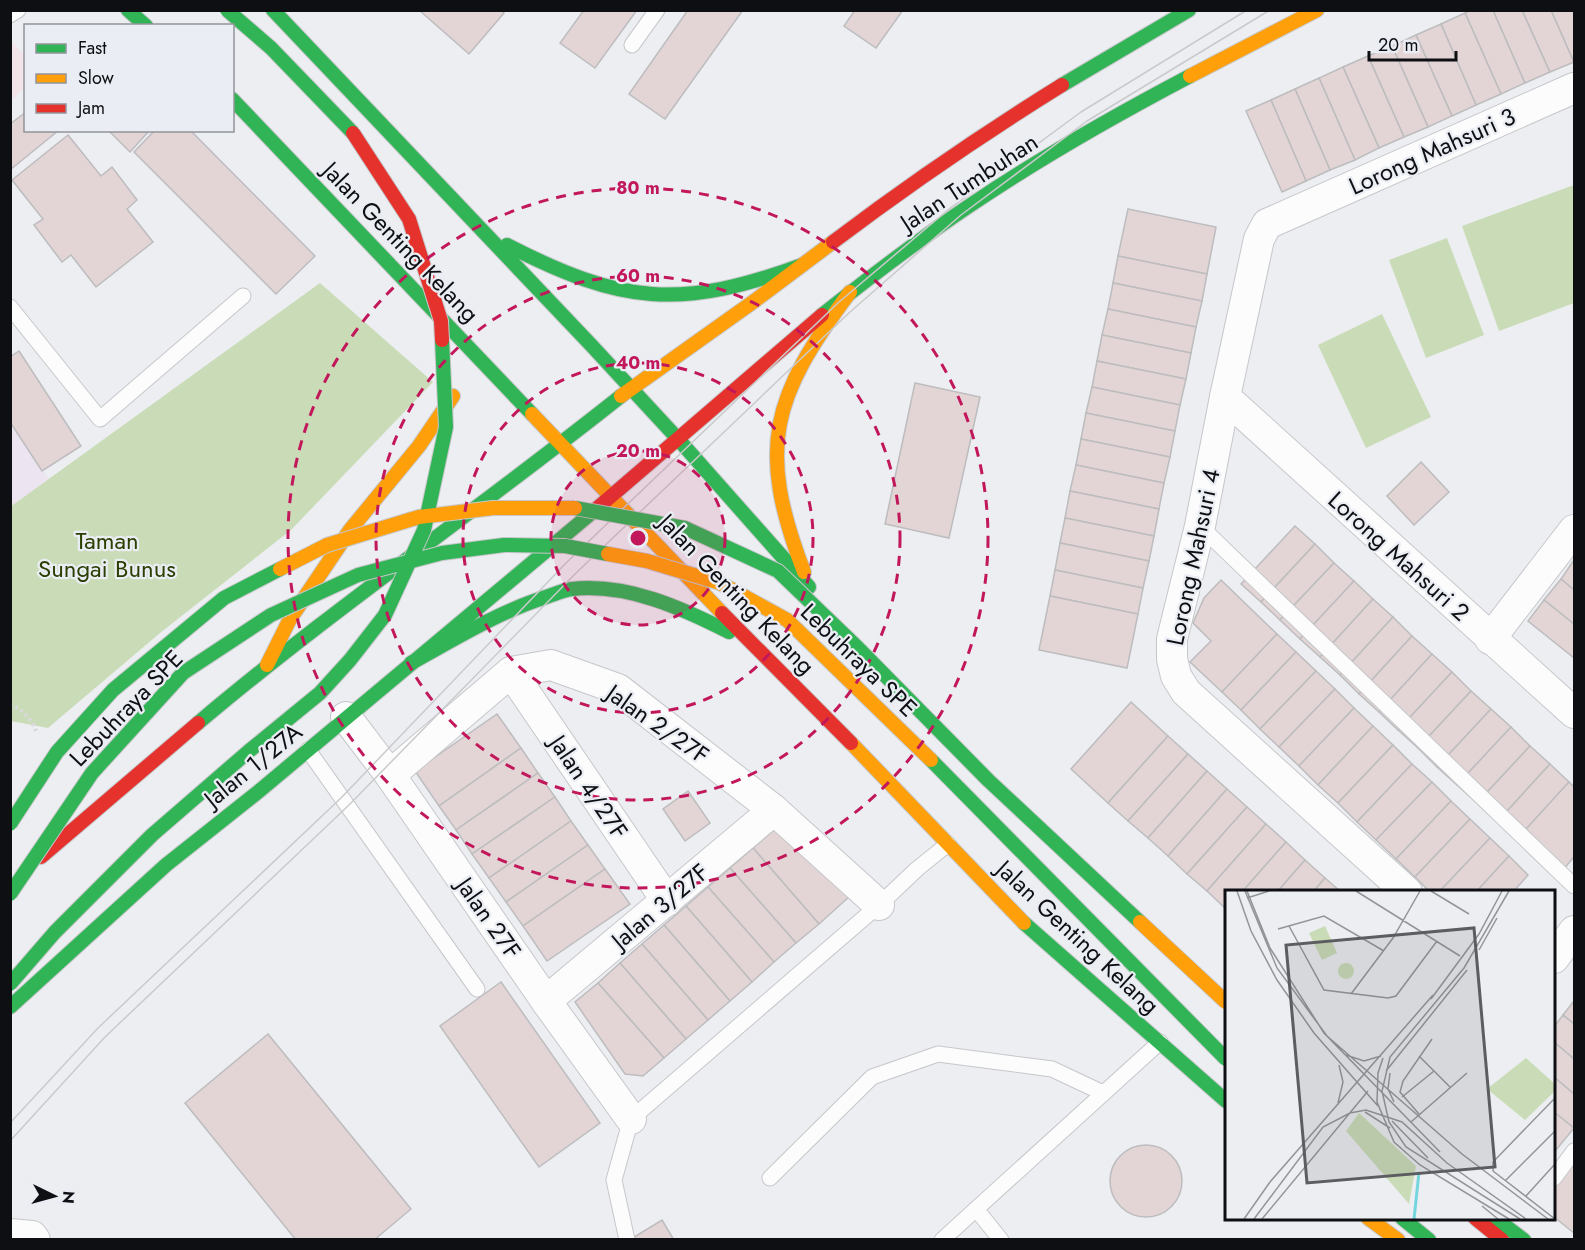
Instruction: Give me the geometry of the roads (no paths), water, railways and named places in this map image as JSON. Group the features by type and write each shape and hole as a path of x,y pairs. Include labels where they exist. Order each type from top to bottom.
{"main road":[{"path":"128,10 144,24"},
{"path":"10,984 55,932 152,835 320,693 350,660 385,615 424,530 446,427 441,321 409,219 358,138 271,48 227,10"},
{"path":"273,10 631,388 812,591 986,766 1195,964 1225,988"},
{"name":"Jalan Tumbuhan","path":"631,388 802,265 908,185 989,130 1189,10"},
{"name":"Jalan Tumbuhan","path":"678,439 725,395 850,292 921,238 981,197 1179,82 1317,10"},
{"name":"Jalan Genting Kelang","path":"234,101 757,649 1015,915 1225,1099"},
{"path":"486,235 546,265 587,282 643,294 681,294 714,290 772,276 802,265"},
{"path":"812,591 788,530 778,491 776,473 778,428 791,382 818,336 850,292"},
{"path":"459,358 460,336"},
{"path":"267,665 290,618 350,530 419,446 457,391 458,380"},
{"path":"10,885 267,665 562,443 631,388"},
{"name":"Jalan 1/27A","path":"10,1007 152,878 613,496 678,439"},
{"path":"474,507 512,502 532,514 537,527 530,565"},
{"name":"Lebuhraya SPE","path":"10,824 57,752 112,690 224,598 327,545 419,517 494,508 577,508 685,528 778,572 856,646 988,780 1225,1000"},
{"name":"Lebuhraya SPE","path":"10,894 92,773 183,673 271,615 358,575 442,553 504,544 565,546 647,561 720,583 787,620 880,709 1225,1057"},
{"path":"411,663 518,606 571,590 601,589 636,595 686,610 719,626 757,649"},
{"path":"1371,1220 1398,1239"},
{"path":"1405,1220 1429,1239"},
{"path":"1478,1220 1502,1239"},
{"path":"1498,1220 1524,1239"}],"street":[{"name":"Lorong Mahsuri 3","path":"1289,213 1575,88"},
{"name":"Lorong Mahsuri 4","path":"1289,213 1267,224 1259,239 1200,526 1172,639 1172,659 1176,676 1186,692 1406,890"},
{"name":"Lorong Mahsuri 2","path":"1225,397 1490,639 1573,709"},
{"path":"1490,639 1575,531"},
{"name":"Jalan 2/27F","path":"511,672 550,665 618,689 774,810 879,905"},
{"path":"390,775 511,672"},
{"name":"Jalan 4/27F","path":"511,672 667,901"},
{"name":"Jalan 27F","path":"346,717 390,775 546,1001 631,1119"},
{"name":"Jalan 3/27F","path":"546,1001 774,810"},
{"path":"1555,957 1575,931"}],"lane":[{"path":"10,15 18,10"},
{"path":"632,45 657,10"},
{"path":"10,307 100,420 243,296"},
{"path":"1200,526 1575,886"},
{"path":"308,750 477,989"},
{"path":"627,1239 614,1180 631,1119 879,905 916,869 948,844"},
{"path":"942,1239 1160,1042"},
{"path":"770,1178 872,1077 938,1054 1052,1070 1103,1093"},
{"path":"1555,1177 1575,1151"},
{"path":"976,1209 1001,1239"}],"tram line":[{"path":"10,1123 98,1028 341,798 566,563 839,302 949,209 1081,112 1247,10"},
{"path":"10,1141 105,1037 349,805 576,573 850,312 961,215 1087,121 1270,10"}],"park label":[{"name":"Taman Sungai Bunus","path":"107,554"}]}
